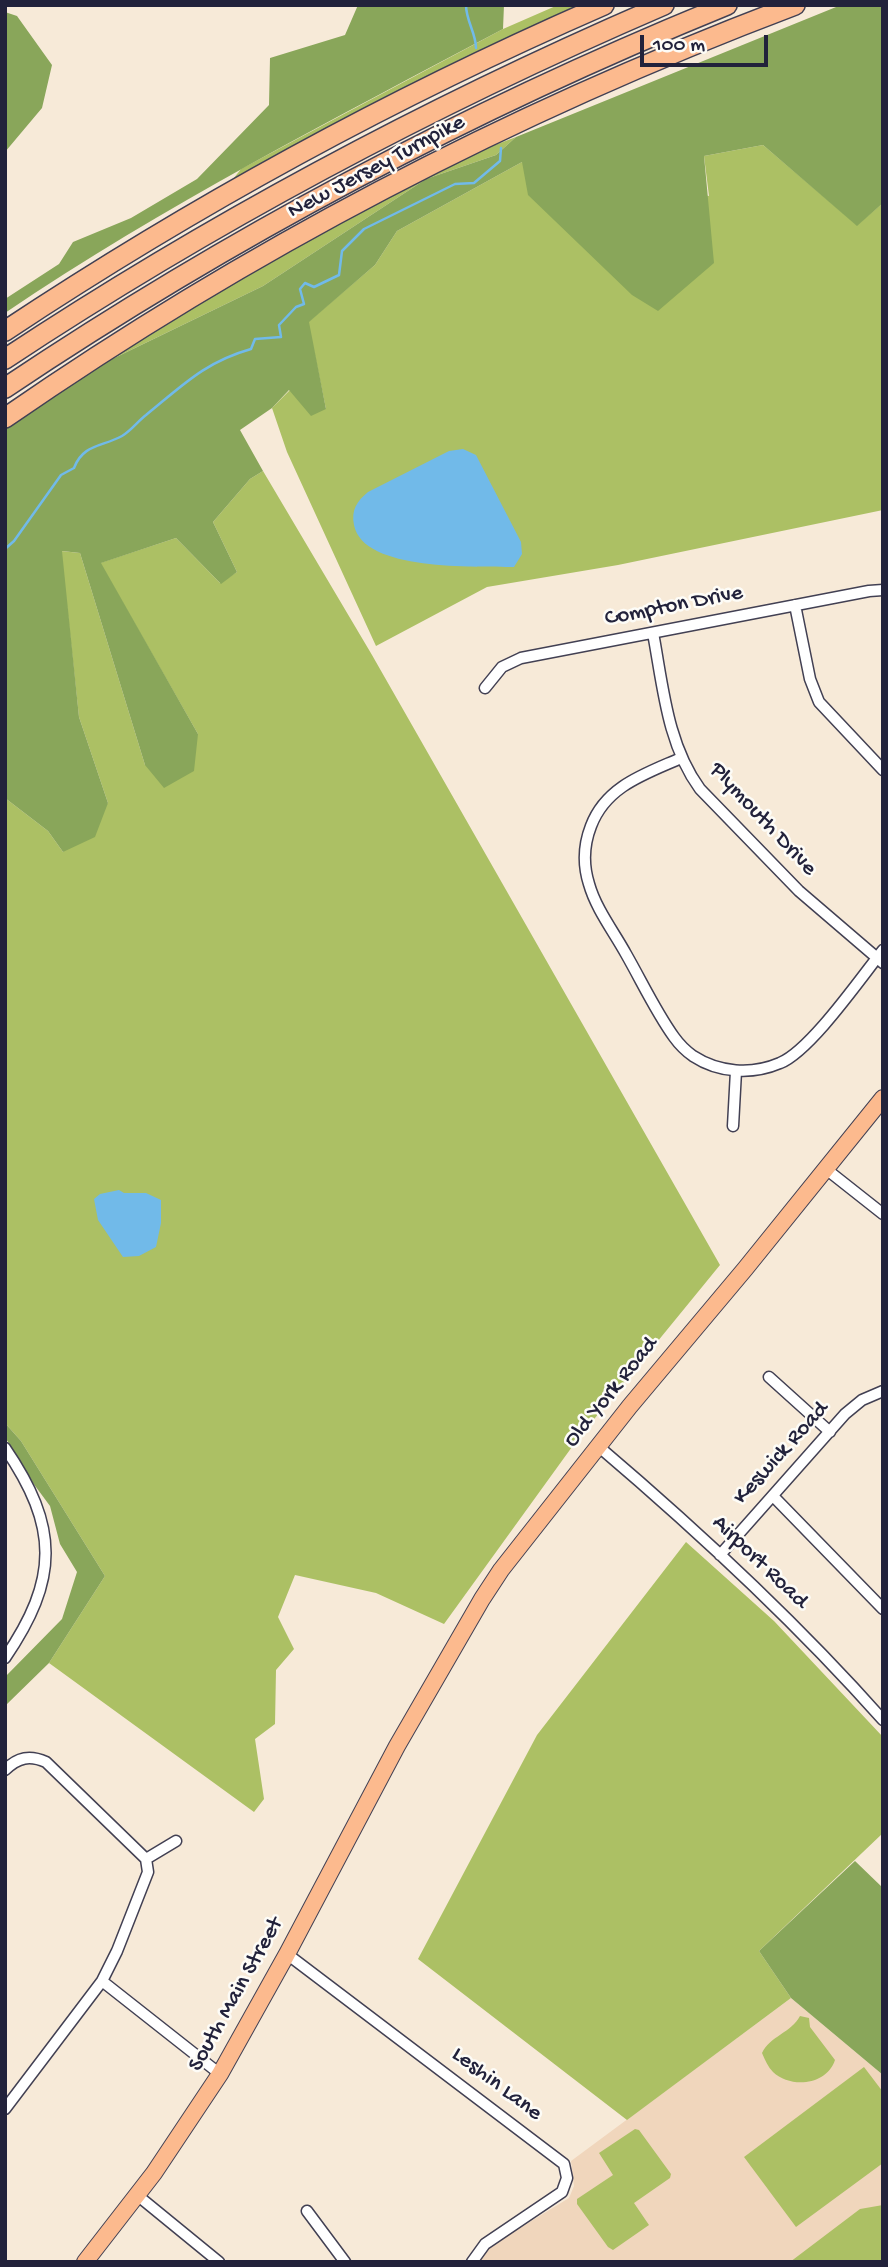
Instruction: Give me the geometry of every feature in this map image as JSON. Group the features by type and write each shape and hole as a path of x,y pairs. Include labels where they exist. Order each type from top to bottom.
{"highway":[{"name":"New Jersey Turnpike","path":"5,331 172,226 323,141 479,62 604,5"},
{"name":"New Jersey Turnpike","path":"5,359 153,265 314,173 501,78 664,5"},
{"name":"New Jersey Turnpike","path":"5,388 214,257 366,172 542,85 727,5"},
{"name":"New Jersey Turnpike","path":"5,418 109,349 207,289 409,177 619,77 795,5"}],"main road":[{"name":"Old York Road","path":"403,1735 501,1570 598,1446 883,1098"},
{"name":"South Main Street","path":"85,2262 187,2126 220,2074 403,1735"}],"street":[{"name":"Compton Drive","path":"485,688 498,670 511,661 883,590"},
{"path":"795,605 810,679 819,702 883,770"},
{"name":"Plymouth Drive","path":"653,633 672,731 681,758 700,789 799,891 881,957"},
{"path":"681,758 632,779 606,801 597,812 587,837 586,865 589,884 603,913 675,1038 699,1060 723,1069 736,1071 765,1068 781,1063 805,1047 881,957"},
{"path":"733,1126 736,1071"},
{"path":"826,1169 883,1214"},
{"path":"769,1377 830,1432"},
{"name":"Keswick Road","path":"720,1555 862,1399 883,1391"},
{"name":"Airport Road","path":"598,1446 668,1505 826,1658 883,1720"},
{"path":"5,1448 41,1512 46,1546 43,1583 35,1608 5,1658"},
{"path":"773,1496 883,1609"},
{"path":"5,1636 16,1642"},
{"path":"5,1770 22,1759 46,1762 146,1859 148,1871 117,1951 102,1981 5,2109"},
{"path":"146,1859 176,1841"},
{"name":"Leshin Lane","path":"287,1954 564,2164 567,2178 562,2192 485,2244 472,2262"},
{"path":"102,1981 220,2074"},
{"path":"137,2195 219,2262"},
{"path":"307,2211 345,2262"}],"shaded area":[{"path":"791,1998 883,2075 883,2262 479,2262 487,2248 569,2198 574,2186 571,2161"}],"green space":[{"path":"358,5 504,5 503,29 188,199 65,273 5,313 5,299 59,264 73,242 131,218 197,179 269,105 270,58 345,35"},
{"path":"558,5 612,5 508,52 211,207 241,169 503,29"},
{"path":"841,5 883,5 883,203 857,226 763,145 704,156 714,263 658,311 632,295 528,195 522,162 397,231 375,265 309,322 326,409 311,416 289,390 272,408 240,430 263,471 250,479 213,522 237,572 221,584 176,538 101,563 198,734 194,771 164,788 145,765 80,553 62,551 79,717 108,803 95,837 63,852 48,831 5,798 5,411 263,286 426,179 496,155 516,137"},
{"path":"5,12 17,16 52,65 42,108 5,152"},
{"path":"516,137 496,155 426,179 263,286 73,378 360,196"},
{"path":"763,145 857,225 883,203 883,510 618,565 487,587 376,646 287,452 272,408 290,390 326,409 308,322 375,265 397,231 522,162 709,196 704,156"},
{"path":"263,471 372,655 720,1265 577,1440 444,1624 376,1593 295,1575 278,1617 294,1649 276,1670 275,1724 255,1739 264,1799 254,1812 49,1663 105,1576 21,1441 5,1423 5,798 48,831 63,852 108,803 79,717 61,551 80,553 145,765 198,734 100,563 176,538 220,583 237,572 213,522 250,479"},
{"path":"5,1423 21,1441 105,1576 49,1663 5,1706 5,1677 62,1619 77,1572 60,1544 50,1506 5,1437"},
{"path":"686,1542 774,1621 883,1737 883,1833 759,1951 791,1998 627,2120 418,1959 537,1735"},
{"path":"855,1861 883,1888 883,2075 791,1998 759,1951"},
{"path":"800,2016 809,2018 810,2027 835,2060 824,2075 808,2082 789,2081 773,2072 762,2053 770,2042 791,2027"},
{"path":"864,2067 883,2092 883,2163 796,2227 744,2157"},
{"path":"635,2129 639,2130 671,2174 670,2178 634,2203 649,2225 613,2250 577,2204 577,2199 613,2175 599,2153"},
{"path":"883,2205 883,2262 790,2262 860,2209"}],"water":[{"path":"463,449 476,455 521,542 522,554 514,567 449,566 399,559 377,551 362,540 354,525 353,515 364,495 449,451"},
{"path":"119,1190 124,1193 146,1193 161,1200 161,1223 156,1247 139,1256 123,1257 98,1220 94,1199 100,1194"}],"waterway":[{"path":"466,5 476,48"},
{"path":"5,549 14,541 61,475 74,468 82,454 125,434 183,384 220,361 251,349 255,339 281,337 279,325 296,307 304,304 300,289 305,283 314,287 339,275 342,251 364,229 455,184 474,183 500,161 501,148"}]}
